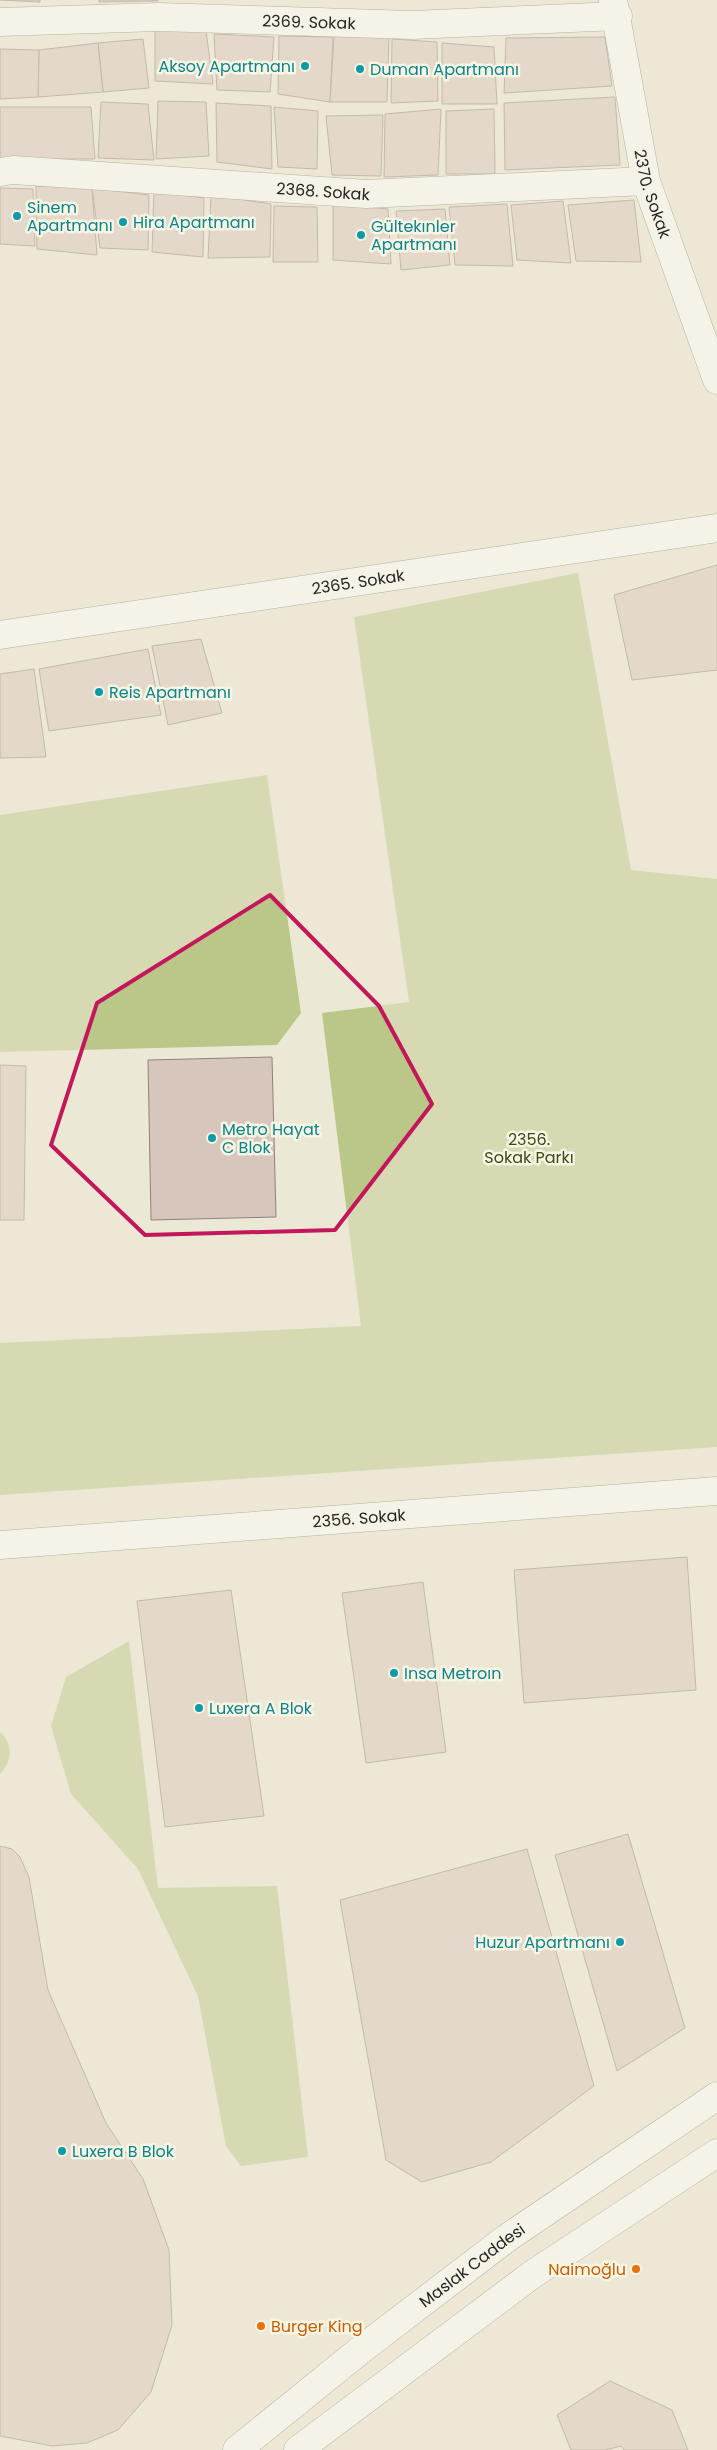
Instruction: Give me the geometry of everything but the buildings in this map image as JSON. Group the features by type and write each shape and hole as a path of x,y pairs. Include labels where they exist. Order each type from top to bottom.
{"street":[{"name":"2369. Sokak","path":"0,22 159,17 412,25 616,8"},
{"name":"2370. Sokak","path":"616,8 646,181 712,351 717,380"},
{"name":"2368. Sokak","path":"0,172 13,170 366,194 646,181"},
{"name":"2365. Sokak","path":"0,635 717,528"},
{"name":"2356. Sokak","path":"0,1545 717,1491"},
{"name":"Maslak Caddesi","path":"237,2450 363,2348 507,2238 717,2096"},
{"path":"298,2450 533,2274 717,2153"}],"highlighted area":[{"path":"270,895 379,1006 432,1104 335,1230 145,1235 51,1145 97,1003"}],"green space":[{"name":"2356. Sokak Parkı","path":"578,573 631,870 717,879 717,1447 0,1495 0,1343 361,1326 322,1013 409,1002 354,617"},
{"path":"267,775 301,1013 277,1045 0,1052 0,815"},
{"path":"129,1641 158,1888 277,1886 308,2157 241,2166 226,2146 198,1996 138,1869 71,1794 51,1726 66,1677"},
{"path":"0,1732 8,1742 10,1753 7,1764 0,1774"}],"place":[{"name":"Aksoy Apartmanı","path":"305,66"},
{"name":"Duman Apartmanı","path":"360,69"},
{"name":"Sinem Apartmanı","path":"17,216"},
{"name":"Hira Apartmanı","path":"123,222"},
{"name":"Gültekınler Apartmanı","path":"361,235"},
{"name":"Reis Apartmanı","path":"99,692"},
{"name":"Metro Hayat C Blok","path":"212,1138"},
{"name":"Insa Metroın","path":"394,1673"},
{"name":"Luxera A Blok","path":"199,1708"},
{"name":"Huzur Apartmanı","path":"620,1942"},
{"name":"Luxera B Blok","path":"62,2151"},
{"name":"Naimoğlu","path":"636,2269"},
{"name":"Burger King","path":"261,2326"}]}
